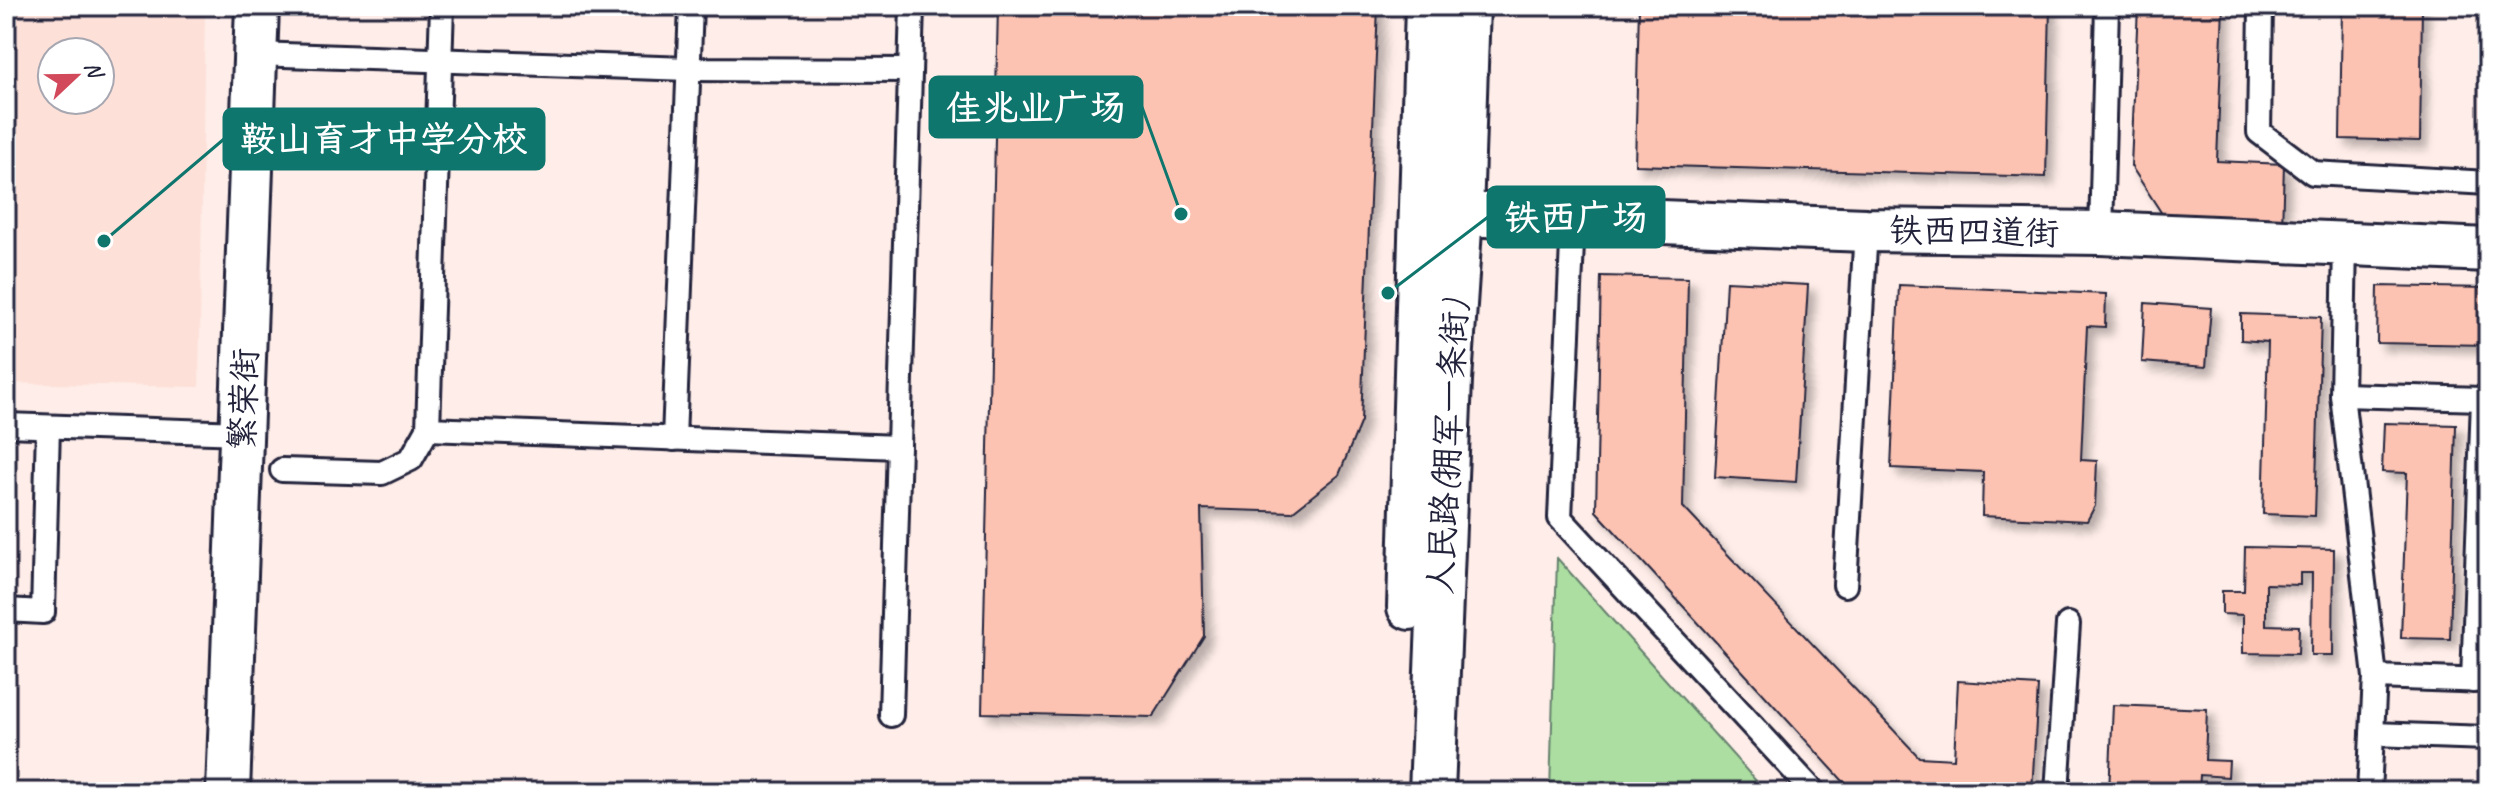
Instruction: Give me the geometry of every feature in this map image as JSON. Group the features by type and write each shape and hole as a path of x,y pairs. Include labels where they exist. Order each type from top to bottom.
{"main road":[{"path":"1404,792 1428,6"},
{"name":"人民路(拥军一条街)","path":"1432,792 1467,6"}],"street":[{"name":"繁荣街","path":"228,792 257,6"},
{"name":"铁西四道街","path":"1460,214 1866,230 2101,233 2488,250"}],"lane":[{"path":"282,470 382,473 411,459 428,429 442,6"},
{"path":"674,439 691,6"},
{"path":"891,715 912,6"},
{"path":"2101,233 2107,6"},
{"path":"2261,6 2259,132 2313,173 2488,183"},
{"path":"255,54 689,69 910,70"},
{"path":"1573,220 1560,518 1814,792"},
{"path":"1845,585 1866,230"},
{"path":"2345,244 2342,395 2375,677 2369,792"},
{"path":"2342,395 2483,399 2480,681 2375,677"},
{"path":"6,425 242,433"},
{"path":"6,610 43,612 48,427"},
{"path":"428,429 899,447"},
{"path":"2057,792 2068,624"},
{"path":"2372,734 2488,738"}],"shaded area":[{"path":"6,6 205,6 199,387 6,383"}],"green space":[{"path":"1557,558 1766,792 1550,792"}],"building":[{"path":"998,6 1378,6 1361,421 1339,475 1292,512 1201,509 1204,636 1153,717 982,713"},
{"path":"1639,6 2050,6 2046,177 1635,165"},
{"path":"2138,6 2223,6 2217,161 2284,164 2282,229 2168,223 2131,166"},
{"path":"2342,6 2422,6 2420,141 2340,139"},
{"path":"1601,276 1688,278 1683,507 1919,757 1954,759 1958,681 2038,686 2032,792 1853,792 1596,511"},
{"path":"1726,281 1808,285 1796,482 1715,477"},
{"path":"1899,285 2106,294 2105,327 2087,326 2081,460 2097,461 2095,506 2087,521 1982,516 1983,472 1891,468"},
{"path":"2378,286 2488,288 2488,345 2377,343"},
{"path":"2145,303 2211,308 2206,367 2142,362"},
{"path":"2241,314 2321,317 2315,516 2263,514 2268,342 2241,340"},
{"path":"2384,423 2456,425 2450,639 2401,638 2407,473 2382,472"},
{"path":"2245,547 2334,549 2333,655 2311,655 2312,573 2300,573 2300,585 2266,584 2266,625 2299,626 2298,654 2243,653 2243,615 2222,614 2222,591 2244,591"},
{"path":"2113,705 2207,709 2205,760 2229,761 2228,777 2200,775 2199,792 2109,792"}],"place":[{"name":"佳兆业广场","path":"1181,214"},
{"name":"鞍山育才中学分校","path":"104,241"},
{"name":"铁西广场","path":"1388,293"}]}
